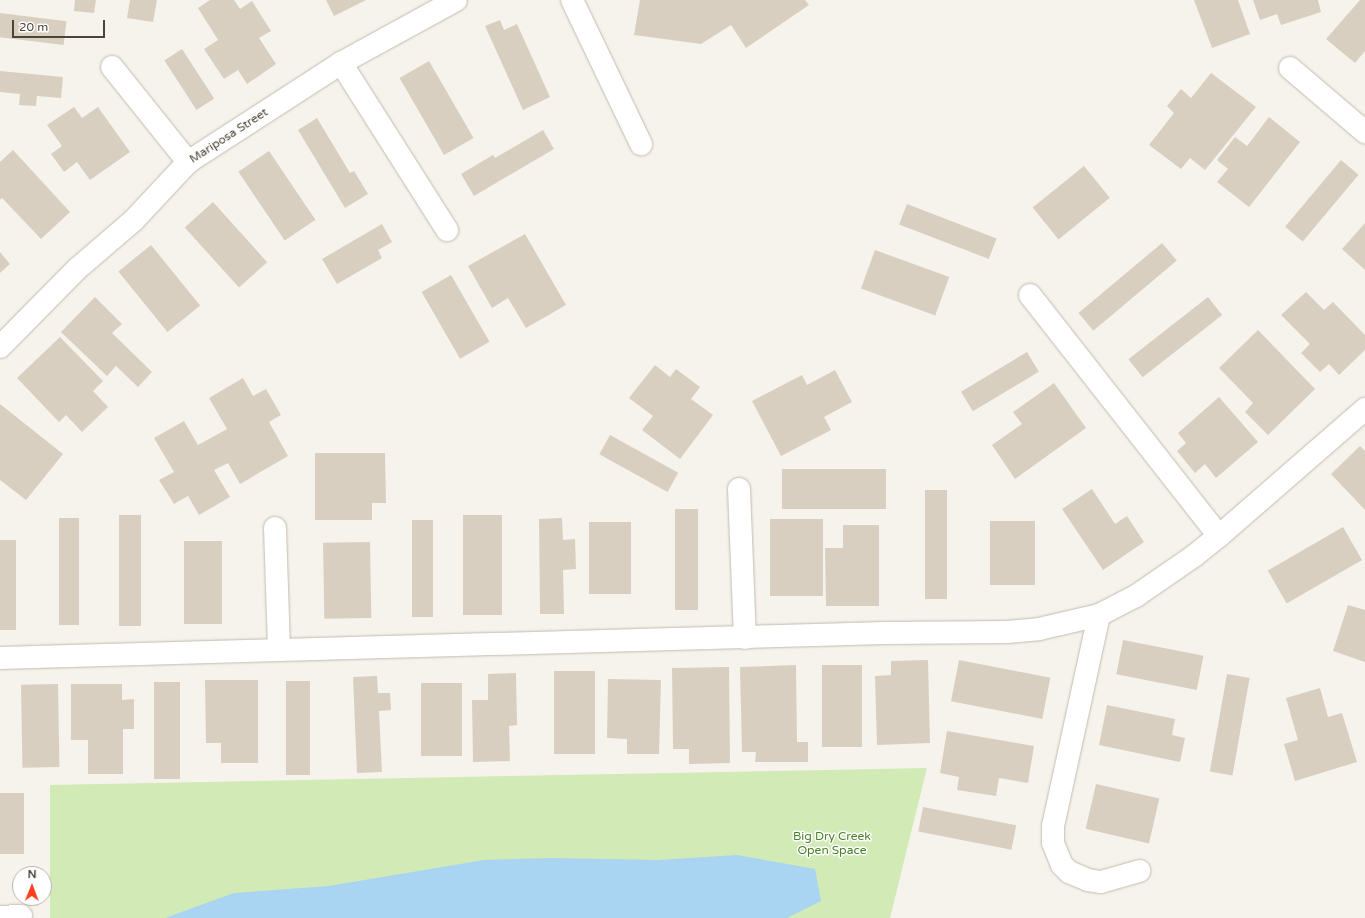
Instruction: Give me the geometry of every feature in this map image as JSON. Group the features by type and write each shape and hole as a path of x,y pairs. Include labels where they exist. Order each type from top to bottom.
{"street":[{"name":"Mariposa Street","path":"0,347 77,269 134,220 188,162 341,63 456,0"},
{"path":"572,0 641,144"},
{"path":"341,63 447,230"},
{"path":"112,67 188,162"},
{"path":"1290,68 1365,132"},
{"path":"1030,295 1219,536"},
{"path":"0,658 1007,632 1039,629 1099,615 1136,596 1194,556 1219,536 1365,409"},
{"path":"739,489 745,638"},
{"path":"275,528 279,650"},
{"path":"1099,615 1053,826 1053,843 1062,865 1069,872 1088,880 1101,882 1139,872"}],"green space":[{"name":"Big Dry Creek Open Space","path":"927,768 890,918 50,918 50,906 52,906 52,866 50,866 50,785"}],"water":[{"path":"737,855 815,869 821,901 787,918 165,918 234,893 329,886 484,860 550,858 658,860"}],"building":[{"path":"75,0 96,0 94,13 74,11"},
{"path":"130,0 157,0 153,22 127,18"},
{"path":"210,0 234,0 240,9 252,1 271,31 259,38 276,64 247,84 238,70 224,79 204,49 218,40 198,8"},
{"path":"326,0 366,0 334,16"},
{"path":"640,0 805,0 809,5 746,48 731,25 701,44 634,35"},
{"path":"1194,0 1238,0 1250,34 1212,48"},
{"path":"1253,0 1318,0 1321,12 1281,25 1277,14 1260,20"},
{"path":"1360,0 1365,0 1365,51 1355,63 1326,39"},
{"path":"0,13 67,21 64,45 0,37"},
{"path":"500,20 504,30 517,24 550,97 523,110 485,26"},
{"path":"182,49 214,98 197,110 164,60"},
{"path":"429,61 474,138 444,155 400,78"},
{"path":"0,71 63,77 61,98 37,96 36,106 19,105 20,94 0,92"},
{"path":"1211,73 1256,107 1205,170 1190,158 1181,169 1149,145 1174,113 1167,106 1181,89 1191,98"},
{"path":"74,107 82,118 98,107 130,152 90,180 77,162 64,172 51,154 62,146 47,125"},
{"path":"1269,117 1300,142 1249,207 1217,182 1228,169 1217,160 1235,137 1247,146"},
{"path":"317,118 350,173 354,171 368,194 345,208 298,130"},
{"path":"543,130 554,149 474,196 461,174 493,155 495,158"},
{"path":"13,150 70,212 41,239 2,198 0,200 0,162"},
{"path":"269,151 315,220 285,241 238,172"},
{"path":"1341,160 1359,175 1303,241 1285,227"},
{"path":"1084,166 1110,198 1059,239 1033,208"},
{"path":"213,202 267,262 239,288 185,227"},
{"path":"907,204 997,238 989,259 899,225"},
{"path":"1365,223 1365,270 1342,249"},
{"path":"382,224 392,242 378,250 382,258 337,284 322,259"},
{"path":"525,234 566,305 526,328 508,298 492,308 468,266"},
{"path":"1162,243 1177,261 1093,331 1079,313"},
{"path":"151,245 200,306 167,332 118,271"},
{"path":"875,250 949,277 935,316 861,289"},
{"path":"0,252 10,264 0,273"},
{"path":"451,275 490,342 460,359 422,292"},
{"path":"1306,292 1324,310 1333,302 1365,335 1365,350 1339,375 1329,364 1320,372 1301,353 1310,344 1281,315"},
{"path":"95,297 122,324 112,333 152,372 138,387 116,366 107,376 61,332"},
{"path":"1208,297 1222,315 1143,377 1128,359"},
{"path":"1258,330 1315,389 1268,435 1245,412 1253,403 1219,368"},
{"path":"60,337 103,381 93,391 108,407 82,432 66,415 59,422 17,378"},
{"path":"1027,352 1039,372 973,411 961,392"},
{"path":"655,365 670,377 676,369 700,387 691,399 713,415 680,459 642,430 653,416 629,398"},
{"path":"835,370 852,402 824,417 831,430 781,456 752,401 802,375 807,385"},
{"path":"243,378 253,396 266,389 281,415 269,422 288,456 240,484 228,463 214,470 230,497 199,515 188,496 174,504 159,480 174,472 154,438 184,421 198,445 227,429 209,398"},
{"path":"1054,383 1086,428 1015,479 992,445 1022,424 1013,412"},
{"path":"1219,397 1258,442 1216,478 1205,464 1195,473 1177,451 1186,443 1178,433"},
{"path":"0,404 63,454 26,500 0,480"},
{"path":"610,435 678,473 668,492 599,454"},
{"path":"1360,446 1365,451 1365,510 1331,474"},
{"path":"315,453 385,453 386,503 372,503 372,520 315,520"},
{"path":"782,469 886,469 886,509 782,509"},
{"path":"1092,489 1115,524 1127,516 1144,542 1103,570 1062,509"},
{"path":"925,490 947,490 947,599 925,599"},
{"path":"675,509 698,509 698,610 675,610"},
{"path":"119,515 141,515 141,626 119,626"},
{"path":"463,515 502,515 502,615 463,615"},
{"path":"59,518 79,518 79,625 59,625"},
{"path":"562,518 563,540 575,539 576,569 563,570 564,614 540,614 539,519"},
{"path":"770,519 823,519 823,596 770,596"},
{"path":"412,520 433,520 433,617 412,617"},
{"path":"990,521 1035,521 1035,585 990,585"},
{"path":"589,522 631,522 631,594 589,594"},
{"path":"843,525 879,525 879,606 826,606 825,548 843,548"},
{"path":"1343,527 1362,560 1287,603 1268,570"},
{"path":"0,540 16,540 16,630 0,630"},
{"path":"184,541 222,541 222,624 184,624"},
{"path":"370,542 371,618 324,619 323,543"},
{"path":"1348,605 1365,610 1365,662 1333,651"},
{"path":"1123,640 1203,656 1197,690 1116,674"},
{"path":"928,660 930,743 877,745 875,676 891,675 891,661"},
{"path":"959,660 1050,678 1042,719 951,701"},
{"path":"796,665 797,742 808,742 808,762 755,762 756,752 742,752 740,667"},
{"path":"822,665 862,665 862,747 822,747"},
{"path":"729,667 730,763 689,764 689,749 673,749 672,668"},
{"path":"554,671 595,671 595,754 554,754"},
{"path":"516,673 517,725 509,726 510,761 473,762 472,700 488,700 488,674"},
{"path":"1227,674 1250,678 1232,775 1210,771"},
{"path":"377,676 378,693 390,693 391,710 379,711 382,772 357,773 353,677"},
{"path":"608,679 661,680 659,754 627,754 627,739 607,738"},
{"path":"205,680 258,680 258,763 221,763 221,743 206,743"},
{"path":"286,681 310,681 310,775 286,775"},
{"path":"154,682 180,682 180,779 154,779"},
{"path":"421,683 462,683 462,756 421,756"},
{"path":"58,684 59,767 22,768 21,685"},
{"path":"71,684 122,684 122,700 134,699 134,729 123,729 123,774 88,774 88,740 71,740"},
{"path":"1320,688 1328,717 1342,713 1357,762 1295,781 1284,744 1298,740 1286,698"},
{"path":"1107,705 1175,719 1172,735 1185,738 1180,762 1099,745"},
{"path":"947,731 1034,746 1028,783 999,778 996,796 957,790 959,777 940,773"},
{"path":"1096,784 1159,799 1149,843 1086,829"},
{"path":"0,793 24,793 24,854 0,854"},
{"path":"923,807 1016,825 1011,850 918,832"}]}
